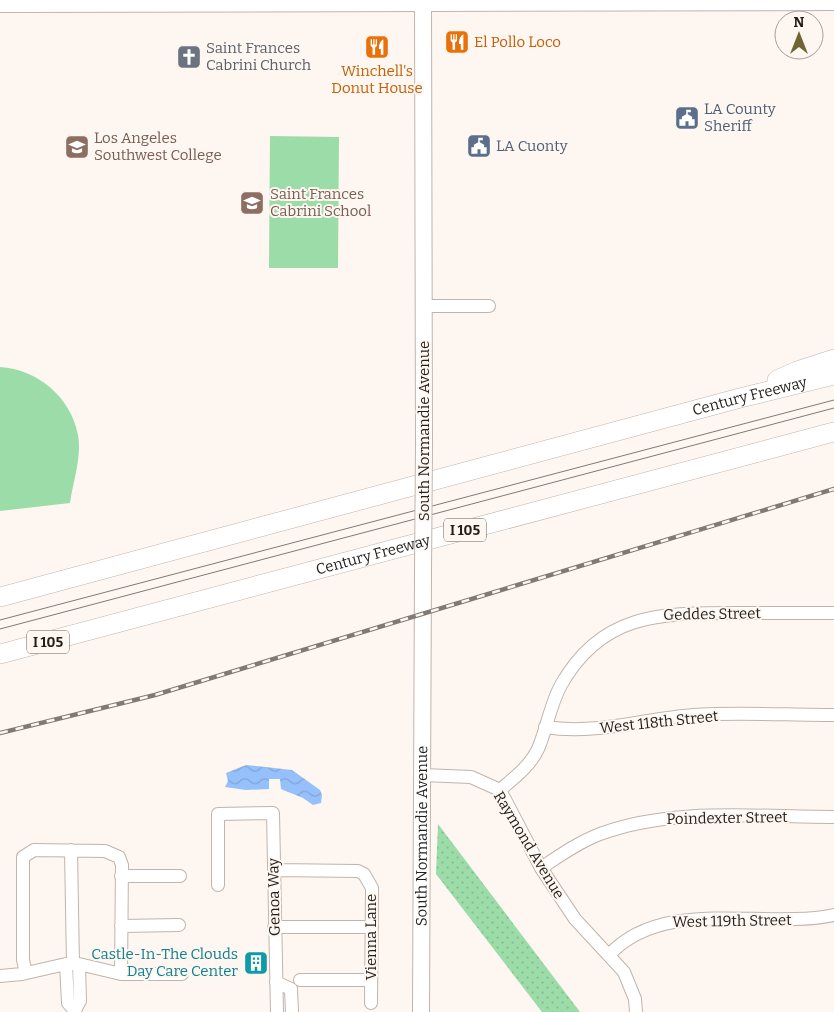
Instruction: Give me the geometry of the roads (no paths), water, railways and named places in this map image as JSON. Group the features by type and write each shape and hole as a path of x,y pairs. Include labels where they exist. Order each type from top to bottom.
{"highway":[{"path":"740,398 796,371 834,359"},
{"name":"Century Freeway","path":"0,597 740,398 834,375"},
{"name":"Century Freeway","path":"0,654 834,432"}],"main road":[{"path":"0,4 423,1 834,2"},
{"name":"South Normandie Avenue","path":"421,1012 424,446 423,1"}],"street":[{"path":"424,306 490,306"},
{"name":"Geddes Street","path":"500,790 527,765 537,750 554,700 570,670 602,639 634,621 677,613 834,613"},
{"name":"West 118th Street","path":"545,728 569,731 599,729 709,715 834,715"},
{"name":"Raymond Avenue","path":"423,775 471,777 500,790 541,868 575,919 624,972 632,989 636,1012"},
{"name":"Genoa Way","path":"218,885 218,814 273,813 277,1012"},
{"name":"Poindexter Street","path":"541,868 599,835 636,824 679,816 834,817"},
{"path":"26,973 23,960 23,857 34,850 71,850 105,851 119,856 122,876 121,974"},
{"path":"71,850 73,964 68,1003 74,1012"},
{"name":"Vienna Lane","path":"274,870 358,871 364,874 372,888 371,1003"},
{"path":"122,876 180,876"},
{"name":"West 119th Street","path":"609,955 630,936 663,923 695,920 804,920 834,915"},
{"path":"121,926 179,925"},
{"path":"274,927 372,926"},
{"path":"0,976 73,964 121,974 182,974"},
{"path":"300,980 371,980"},
{"path":"276,982 291,988 292,1012"}],"water":[{"path":"246,765 292,770 320,790 322,795 321,803 313,805 303,798 281,789 280,779 269,779 269,789 246,790 225,787 228,781 226,773"}],"tram line":[{"path":"0,620 834,400"},
{"path":"0,629 834,408"}],"railway":[{"path":"0,733 155,695 834,489"}],"place":[{"name":"El Pollo Loco","path":"457,42"},
{"name":"Winchell's Donut House","path":"377,47"},
{"name":"Saint Frances Cabrini Church","path":"189,57"},
{"name":"LA County Sheriff","path":"687,118"},
{"name":"LA Cuonty","path":"479,146"},
{"name":"Los Angeles Southwest College","path":"77,147"},
{"name":"Saint Frances Cabrini School","path":"252,203"},
{"name":"Castle-In-The Clouds Day Care Center","path":"256,963"}]}
